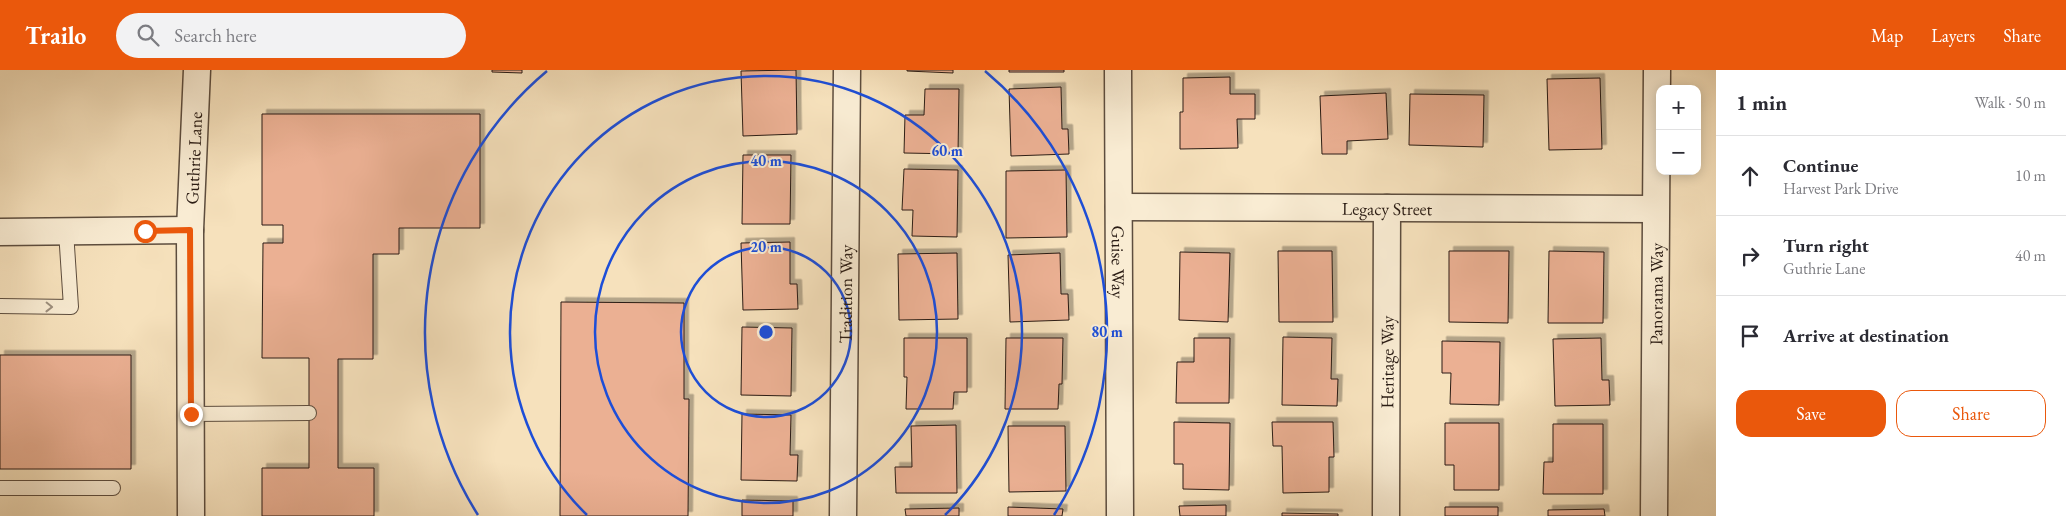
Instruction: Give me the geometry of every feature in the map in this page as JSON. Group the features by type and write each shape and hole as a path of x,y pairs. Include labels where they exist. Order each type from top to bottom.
{"street":[{"name":"Guthrie Lane","path":"191,516 190,230 197,70"},
{"name":"Tradition Way","path":"843,516 847,70"},
{"name":"Guise Way","path":"1118,70 1120,516"},
{"name":"Panorama Way","path":"1654,516 1657,70"},
{"name":"Legacy Street","path":"1119,207 1655,209"},
{"name":"Heritage Way","path":"1386,516 1387,208"},
{"path":"0,232 190,230"}],"lane":[{"path":"0,306 71,307 66,231"},
{"path":"191,414 308,413"},
{"path":"0,488 113,488"}],"building":[{"path":"492,70 522,70 522,73 492,72"},
{"path":"796,70 797,134 743,136 741,71"},
{"path":"953,70 953,73 907,71"},
{"path":"1009,70 1064,70 1064,72 1009,72"},
{"path":"1230,77 1230,94 1255,94 1255,119 1237,119 1238,148 1180,149 1180,112 1183,112 1183,78"},
{"path":"1600,78 1602,149 1549,150 1547,79"},
{"path":"1061,87 1062,129 1068,129 1069,154 1011,156 1009,89"},
{"path":"925,89 959,89 958,154 904,153 905,115 924,115"},
{"path":"1386,93 1388,139 1347,141 1347,154 1322,154 1320,96"},
{"path":"1410,94 1484,95 1483,147 1409,145"},
{"path":"262,114 480,114 480,228 399,228 399,254 373,254 373,359 338,359 338,468 374,468 374,516 262,516 262,468 309,468 309,358 262,358 263,243 283,243 283,225 262,225"},
{"path":"743,155 791,155 790,224 742,224"},
{"path":"904,169 958,170 957,237 912,236 913,210 902,210"},
{"path":"1066,170 1067,237 1006,238 1006,171"},
{"path":"790,242 790,284 797,284 798,309 743,310 741,243"},
{"path":"1278,251 1332,251 1333,322 1279,322"},
{"path":"1449,251 1509,251 1508,323 1449,322"},
{"path":"1549,251 1604,252 1603,323 1548,323"},
{"path":"1180,252 1230,253 1228,322 1179,320"},
{"path":"957,253 958,319 899,320 898,254"},
{"path":"1060,253 1061,294 1068,294 1069,320 1010,322 1008,255"},
{"path":"561,302 684,303 684,399 689,399 688,516 560,516"},
{"path":"742,327 792,328 791,396 741,395"},
{"path":"1283,337 1332,338 1331,379 1338,379 1337,406 1282,405"},
{"path":"904,338 967,338 967,392 954,392 953,409 906,409 907,377 904,377"},
{"path":"1006,338 1063,338 1062,384 1059,384 1058,409 1005,409"},
{"path":"1194,338 1230,338 1229,403 1176,403 1177,362 1194,362"},
{"path":"1601,338 1602,380 1609,380 1610,405 1555,406 1553,339"},
{"path":"1442,341 1500,342 1499,405 1450,404 1451,373 1442,373"},
{"path":"0,355 131,355 131,469 0,469"},
{"path":"742,414 791,415 790,455 798,455 797,481 741,480"},
{"path":"1174,422 1230,423 1229,490 1183,489 1183,464 1174,464"},
{"path":"1272,422 1333,422 1334,457 1329,457 1329,492 1283,493 1282,446 1273,446"},
{"path":"1445,423 1499,423 1499,490 1454,490 1454,465 1445,465"},
{"path":"1553,424 1603,424 1603,494 1543,494 1544,462 1553,462"},
{"path":"956,425 957,493 896,493 895,467 912,467 911,426"},
{"path":"1008,426 1065,426 1066,491 1009,492"},
{"path":"742,500 793,501 793,516 742,516"},
{"path":"1226,505 1226,516 1180,516 1179,506"},
{"path":"1008,507 1063,509 1062,516 1008,516"},
{"path":"1445,507 1498,507 1498,516 1445,516"},
{"path":"959,508 959,516 906,516 905,509"},
{"path":"1604,509 1605,516 1548,516 1548,510"},
{"path":"1282,513 1338,514 1338,516 1282,516"}],"route":[{"path":"145,231 190,230 191,414"}]}
